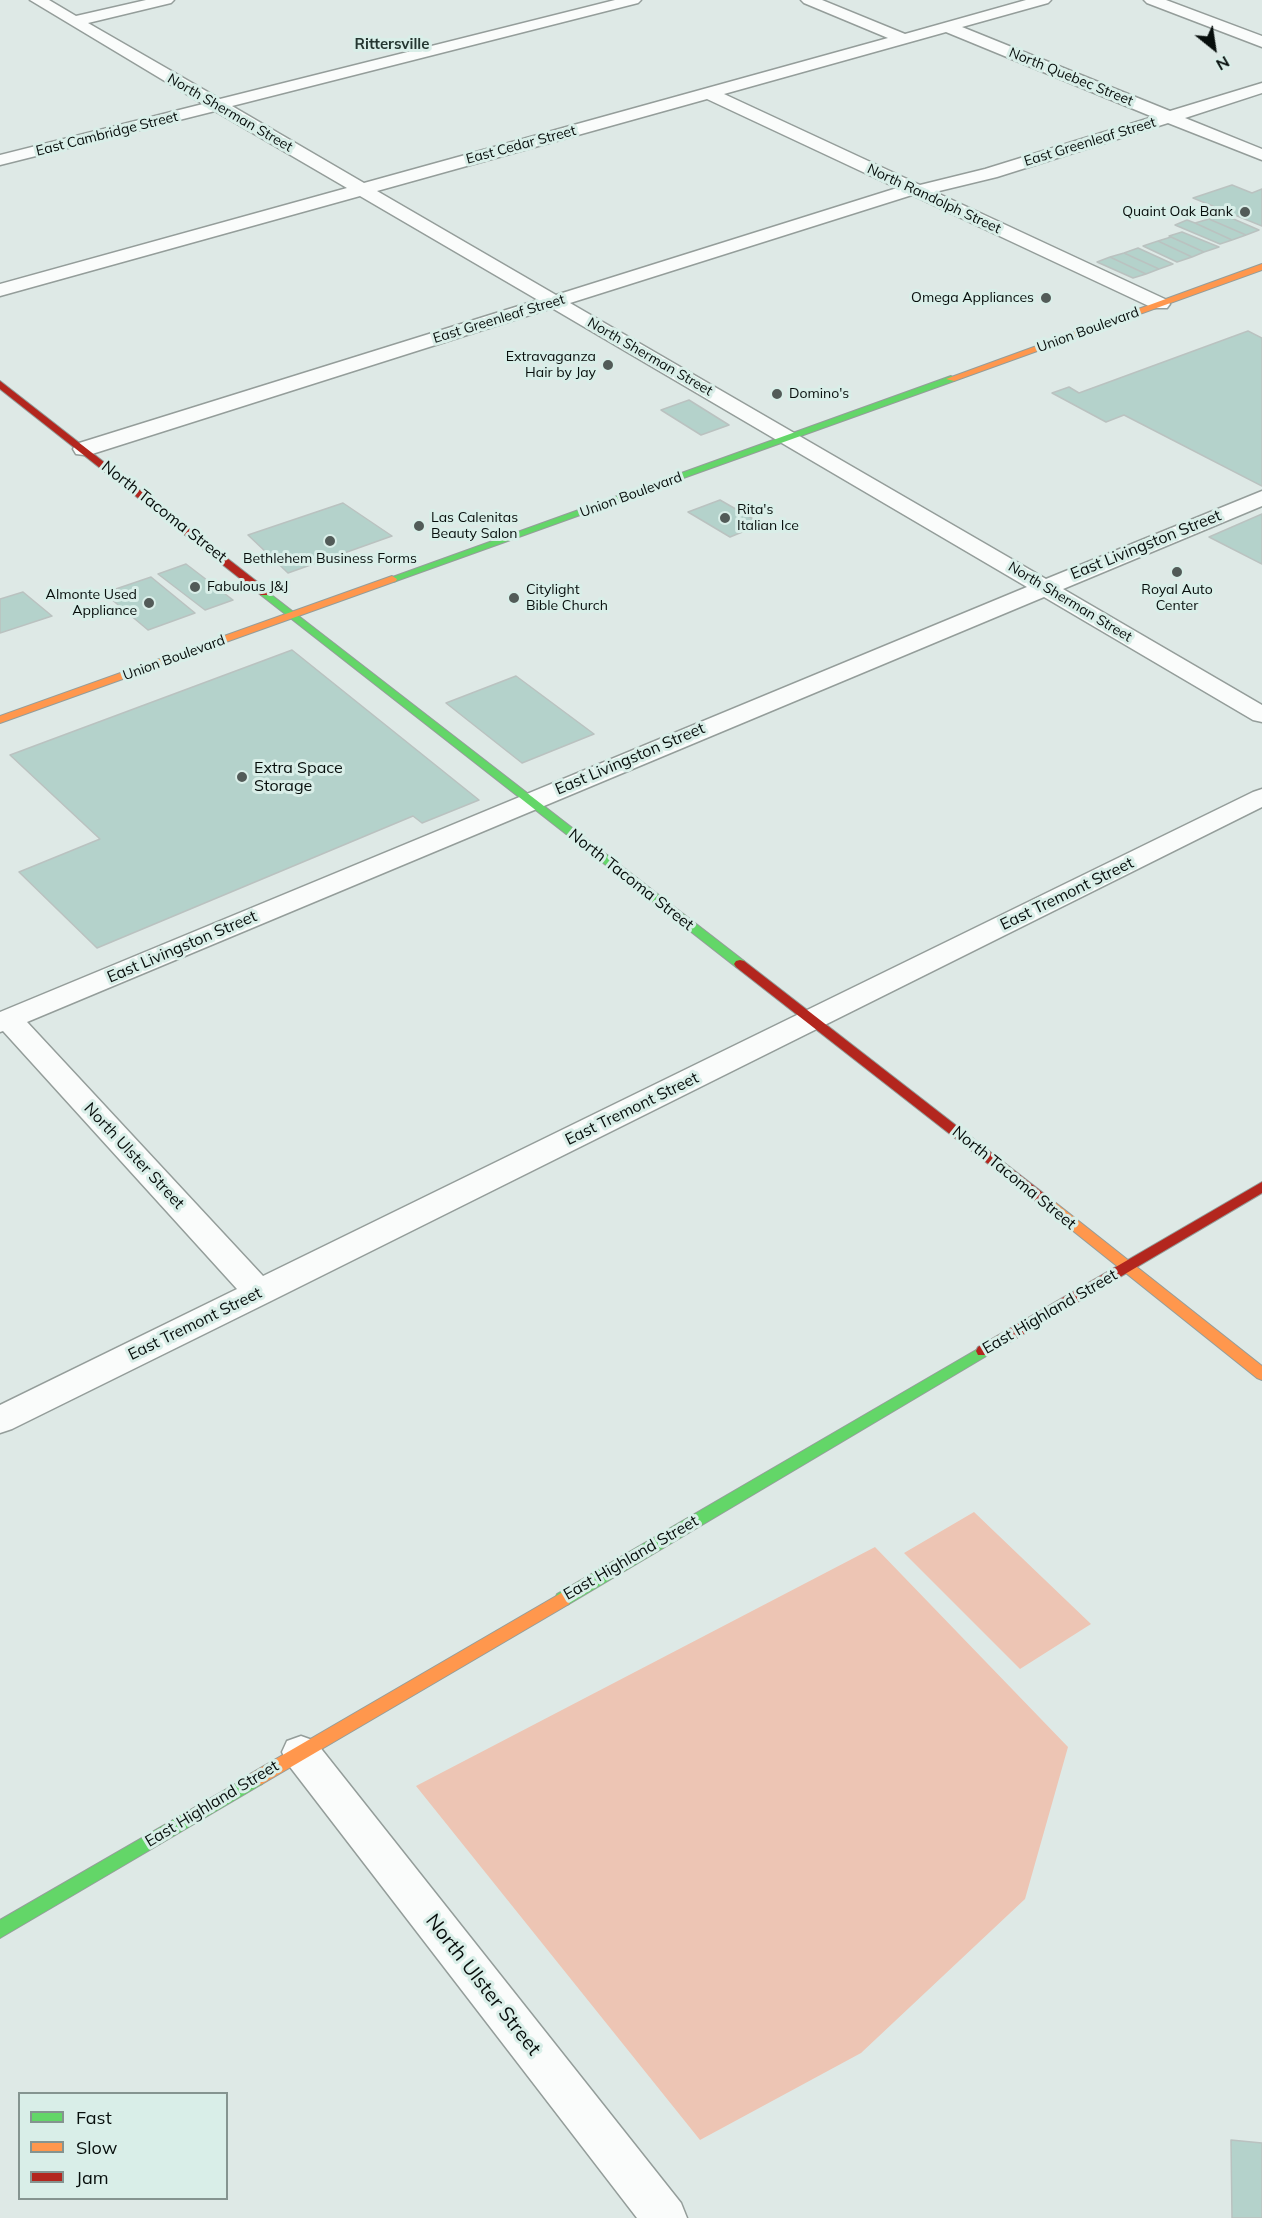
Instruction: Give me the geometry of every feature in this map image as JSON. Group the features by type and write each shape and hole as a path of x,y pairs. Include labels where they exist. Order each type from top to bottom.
{"street":[{"name":"North Sherman Street","path":"38,0 1262,715"},
{"path":"74,21 166,0"},
{"name":"East Cambridge Street","path":"0,160 355,68 633,0"},
{"path":"809,0 904,39"},
{"path":"989,0 1012,9"},
{"name":"East Cedar Street","path":"0,290 1043,0"},
{"path":"1152,0 1262,42"},
{"name":"North Quebec Street","path":"947,27 1262,155"},
{"name":"East Greenleaf Street","path":"84,449 915,190 991,173 1262,88"},
{"name":"North Randolph Street","path":"708,93 1160,304"},
{"name":"Union Boulevard","path":"0,720 1262,267"},
{"name":"North Tacoma Street","path":"0,384 530,801 966,1139 1125,1268 1262,1374"},
{"name":"East Livingston Street","path":"4,1021 1043,587 1262,498"},
{"name":"East Tremont Street","path":"0,1420 1262,797"},
{"name":"North Ulster Street","path":"4,1021 260,1293"},
{"name":"East Highland Street","path":"0,1930 1262,1187"},
{"name":"North Ulster Street","path":"300,1752 665,2218"}],"shaded area":[{"path":"974,1512 1091,1624 1020,1669 904,1553"},
{"path":"875,1547 1068,1747 1025,1899 861,2053 700,2140 416,1786"}],"building":[{"name":"Quaint Oak Bank","path":"1232,185 1252,193 1262,189 1262,226 1193,198"},
{"path":"1222,214 1259,230 1246,235 1209,219"},
{"path":"1209,219 1246,235 1232,240 1195,223"},
{"path":"1187,220 1232,240 1220,244 1175,225"},
{"path":"1182,232 1219,247 1204,252 1169,236"},
{"path":"1171,237 1204,252 1192,257 1158,241"},
{"path":"1158,241 1192,257 1177,262 1143,246"},
{"path":"1138,248 1173,264 1159,269 1124,253"},
{"path":"1124,253 1159,269 1146,274 1110,257"},
{"path":"1110,257 1146,274 1133,278 1097,262"},
{"path":"1248,331 1262,338 1262,486 1124,415 1106,422 1052,393 1069,387 1079,393"},
{"path":"689,400 729,425 701,435 661,410"},
{"name":"Rita's Italian Ice","path":"720,500 762,524 730,537 688,512"},
{"path":"343,503 392,536 288,573 248,535"},
{"path":"1262,514 1262,564 1209,537"},
{"name":"Fabulous J&J","path":"186,564 233,600 205,610 158,574"},
{"name":"Almonte Used Appliance","path":"151,577 195,613 148,630 104,593"},
{"path":"23,592 52,616 0,633 0,599"},
{"name":"Extra Space Storage","path":"292,650 479,800 422,823 413,816 97,948 19,872 100,839 10,755"},
{"path":"516,676 594,734 522,763 446,703"},
{"path":"1231,2140 1262,2143 1262,2218 1232,2218"}],"traffic: fast":[{"path":"392,579 951,379"},
{"path":"265,593 740,964"},
{"path":"563,1599 983,1351"},
{"path":"0,1930 256,1779"}],"traffic: slow":[{"path":"951,379 1262,267"},
{"path":"0,720 392,579"},
{"path":"1042,1199 1262,1374"},
{"path":"256,1779 563,1599"}],"traffic: jam":[{"path":"0,384 265,593"},
{"path":"740,964 1042,1199"},
{"path":"983,1351 1262,1187"}],"place":[{"name":"Quaint Oak Bank","path":"1245,212"},
{"name":"Omega Appliances","path":"1046,298"},
{"name":"Extravaganza Hair by Jay","path":"608,365"},
{"name":"Domino's","path":"777,394"},
{"name":"Rita's Italian Ice","path":"725,518"},
{"name":"Las Calenitas Beauty Salon","path":"419,526"},
{"name":"Bethlehem Business Forms","path":"330,541"},
{"name":"Royal Auto Center","path":"1177,572"},
{"name":"Fabulous J&J","path":"195,587"},
{"name":"Citylight Bible Church","path":"514,598"},
{"name":"Almonte Used Appliance","path":"149,603"},
{"name":"Extra Space Storage","path":"242,777"}],"district":[{"name":"Rittersville","path":"392,44"}]}
